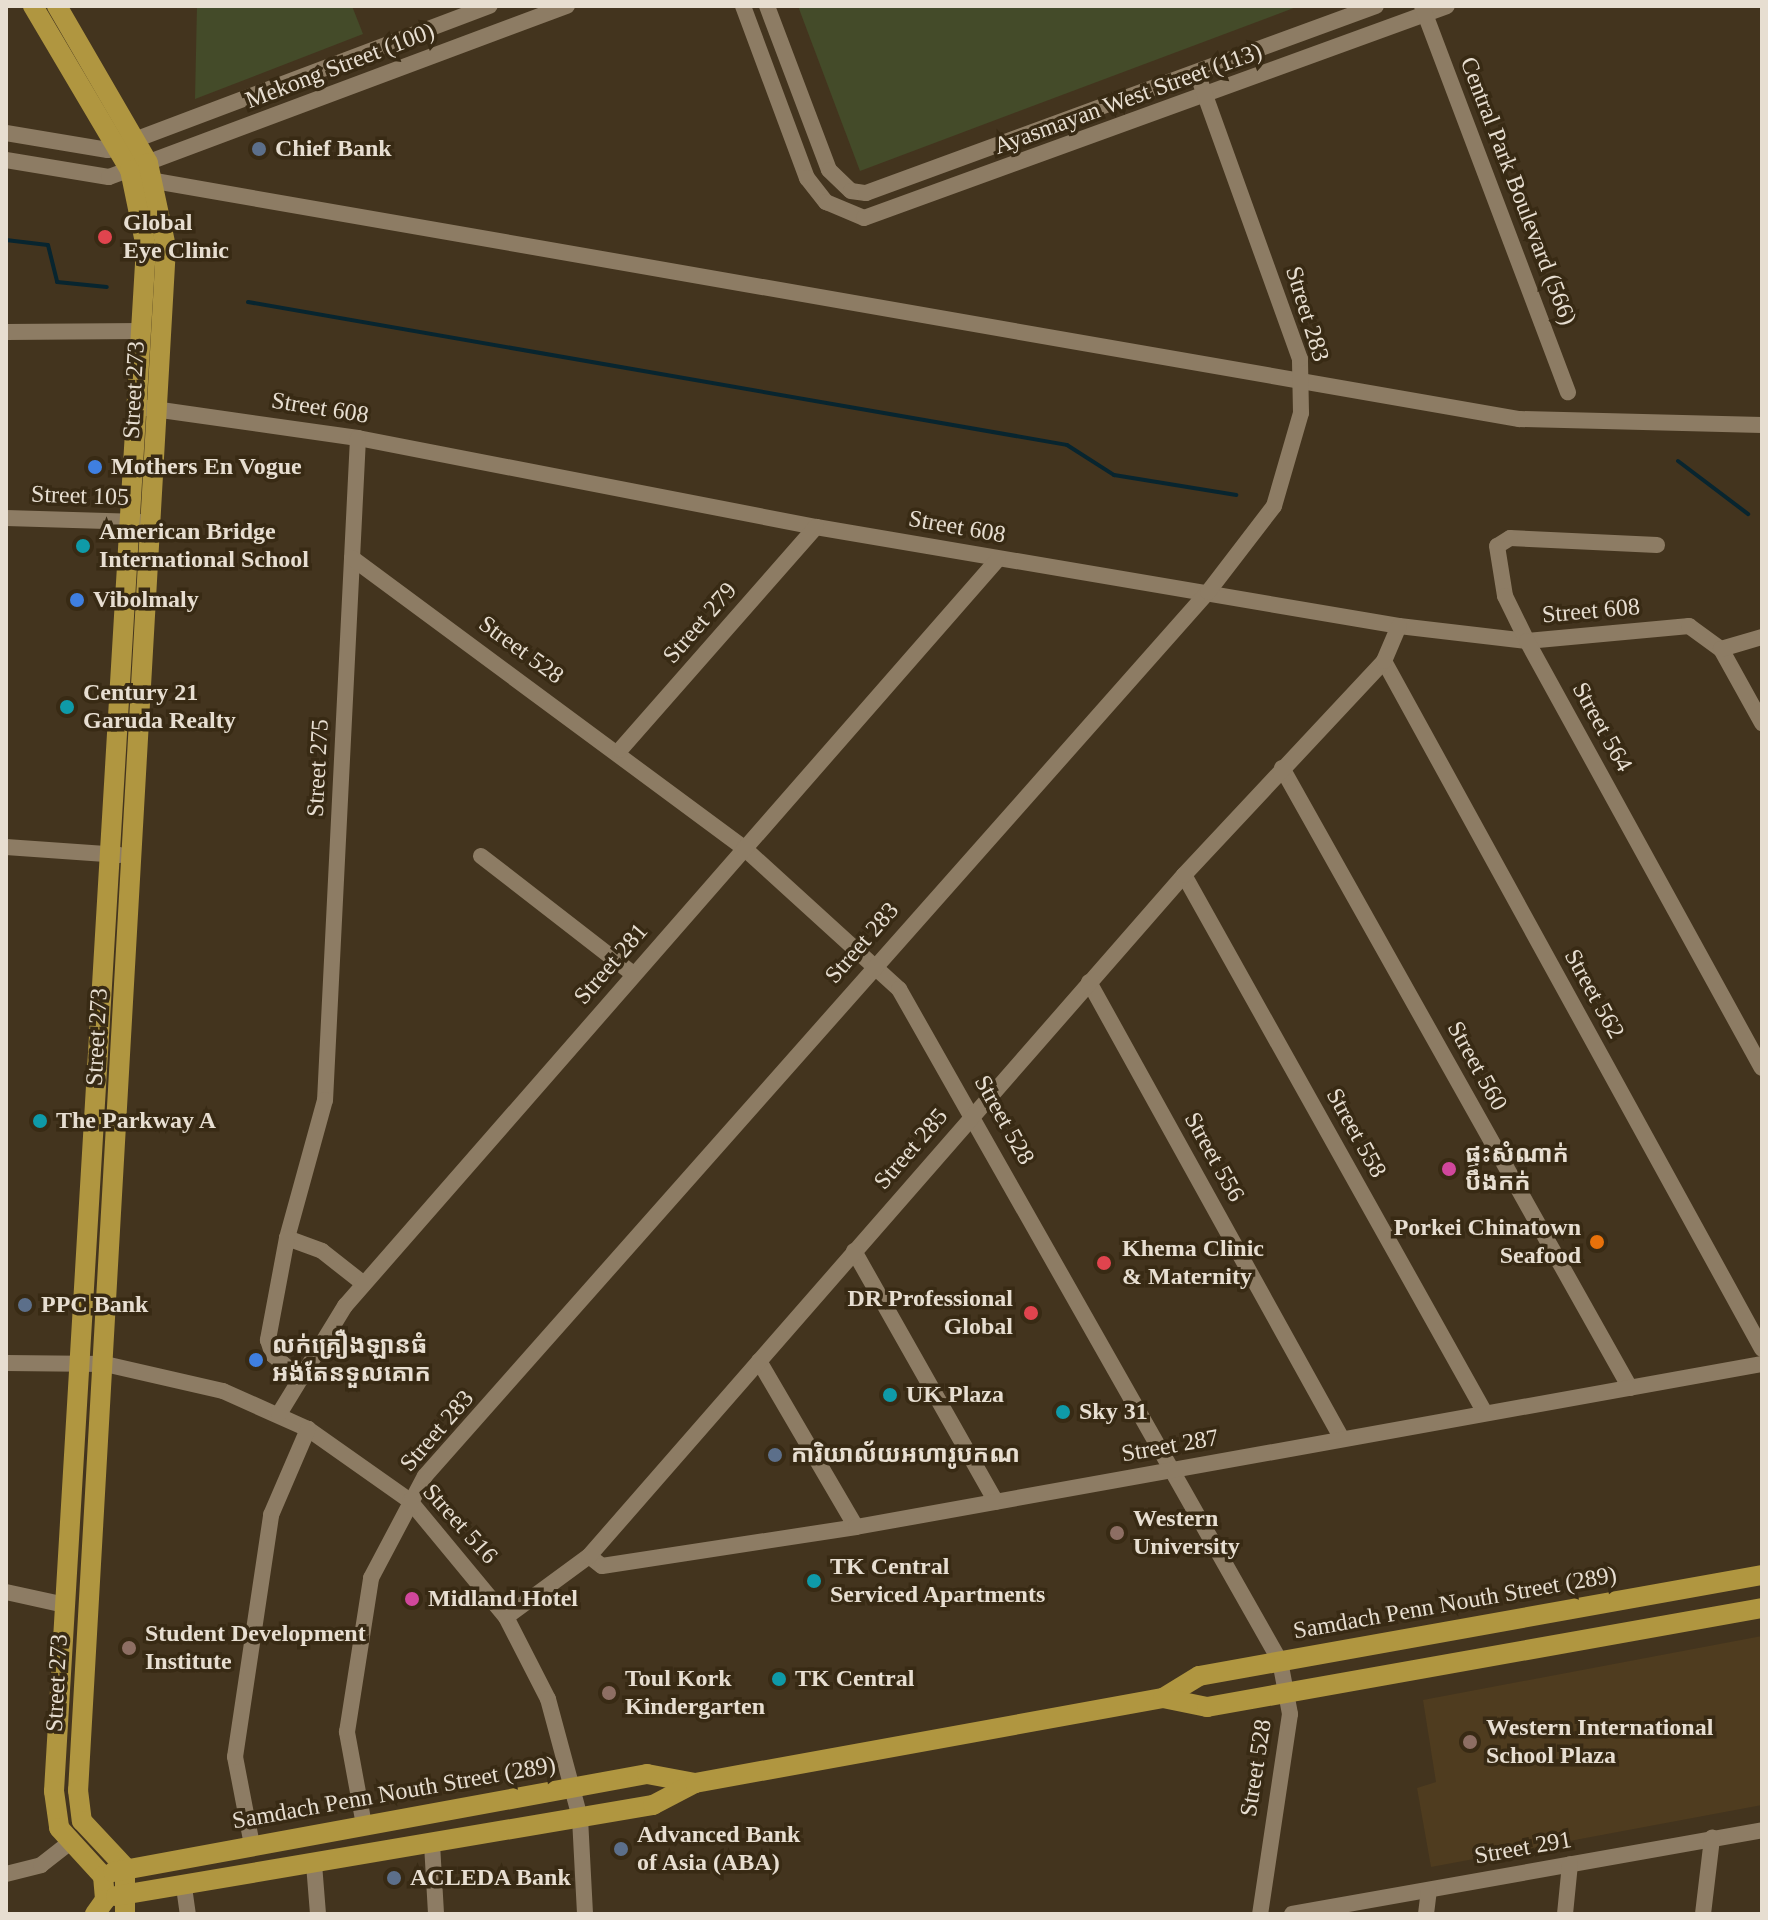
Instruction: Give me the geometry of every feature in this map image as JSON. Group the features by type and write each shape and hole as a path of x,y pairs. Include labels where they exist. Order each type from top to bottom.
{"main road":[{"path":"33,6 127,142"},
{"path":"57,6 142,175"},
{"name":"Street 273","path":"105,1886 59,1828 54,1791 142,331 146,247 142,175"},
{"name":"Street 273","path":"127,1905 125,1867 78,1809 166,247 142,175"},
{"path":"121,697 142,699"},
{"name":"Samdach Penn Nouth Street (289)","path":"695,1783 647,1774 125,1867 105,1886 127,1905 184,1887 653,1805 695,1783 1163,1698 1199,1676 1762,1575"},
{"name":"Samdach Penn Nouth Street (289)","path":"1163,1698 1207,1707 1762,1608"},
{"path":"95,1914 105,1886"}],"street":[{"name":"Mekong Street (100)","path":"127,142 490,6"},
{"name":"Mekong Street (100)","path":"142,175 567,6"},
{"name":"Ayasmayan West Street (113)","path":"743,6 807,178 826,202 864,218 886,214 1041,157 1424,10 1447,6"},
{"name":"Ayasmayan West Street (113)","path":"767,6 838,182 851,191 882,191 1376,6"},
{"name":"Central Park Boulevard (566)","path":"1424,10 1568,392"},
{"name":"Street 283","path":"364,1825 347,1732 371,1578 410,1501 875,964 1208,592 1274,506 1293,457 1302,382 1197,73"},
{"path":"6,133 127,142"},
{"path":"1033,134 1041,157"},
{"path":"6,160 109,177 142,175 1519,419 1762,425"},
{"path":"6,332 142,331"},
{"name":"Street 608","path":"137,408 358,438 816,527 1399,626 1527,641 1689,626 1721,649"},
{"name":"Street 275","path":"297,1376 273,1355 268,1340 287,1238 325,1100 358,438"},
{"name":"Street 105","path":"6,518 152,523"},
{"name":"Street 279","path":"620,750 816,527"},
{"name":"Street 564","path":"1657,545 1510,538 1497,546 1505,596 1527,641 1762,1068"},
{"name":"Street 528","path":"352,558 620,750 744,848 899,989 974,1114 1168,1470 1280,1661 1290,1714 1260,1914"},
{"name":"Street 281","path":"279,1414 297,1376 364,1284 998,559"},
{"name":"Street 285","path":"506,1617 589,1556 1184,875 1384,661 1399,626"},
{"path":"1762,637 1721,649 1762,723"},
{"name":"Street 562","path":"1384,661 1762,1349"},
{"name":"Street 560","path":"1282,768 1630,1388"},
{"path":"6,847 134,856"},
{"path":"481,856 633,974"},
{"name":"Street 558","path":"1184,875 1485,1413"},
{"name":"Street 556","path":"1089,982 1342,1439"},
{"path":"287,1238 322,1251 364,1284"},
{"path":"854,1251 996,1502"},
{"path":"759,1361 856,1527"},
{"name":"Street 516","path":"6,1363 105,1364 223,1391 308,1429 410,1501 506,1617 548,1699 580,1818 585,1914"},
{"name":"Street 287","path":"589,1556 602,1566 856,1527 1762,1364"},
{"path":"252,1845 235,1757 271,1515 308,1429"},
{"path":"6,1592 65,1605"},
{"name":"Street 291","path":"1292,1914 1762,1830"},
{"path":"1703,1914 1712,1838"},
{"path":"6,1874 41,1865 70,1842"},
{"path":"432,1844 436,1914"},
{"path":"314,1864 318,1914"},
{"path":"1565,1914 1570,1864"},
{"path":"184,1887 188,1914"},
{"path":"1426,1914 1429,1890"}],"shaded area":[{"path":"1762,1636 1762,1805 1431,1867 1417,1788 1436,1782 1423,1700"}],"green space":[{"path":"197,6 352,6 363,34 195,99"},
{"path":"798,6 1299,6 860,171"}],"waterway":[{"path":"6,240 48,245 57,282 107,287"},
{"path":"248,302 1067,445 1114,475 1236,495"},
{"path":"1678,461 1748,514"}],"place":[{"name":"Chief Bank","path":"259,149"},
{"name":"Global Eye Clinic","path":"105,237"},
{"name":"Mothers En Vogue","path":"95,467"},
{"name":"American Bridge International School","path":"83,546"},
{"name":"Vibolmaly","path":"77,600"},
{"name":"Century 21 Garuda Realty","path":"67,707"},
{"name":"The Parkway A","path":"40,1121"},
{"name":"ផ្ទះសំណាក់ បឹងកក់","path":"1449,1169"},
{"name":"Porkei Chinatown Seafood","path":"1597,1242"},
{"name":"Khema Clinic & Maternity","path":"1104,1263"},
{"name":"PPC Bank","path":"25,1305"},
{"name":"DR Professional Global","path":"1031,1313"},
{"name":"លក់គ្រឿងឡានធំ អង់តែនទួលគោក","path":"256,1360"},
{"name":"UK Plaza","path":"890,1395"},
{"name":"Sky 31","path":"1063,1412"},
{"name":"ការិយាល័យអហារូបកណ","path":"775,1455"},
{"name":"Western University","path":"1117,1533"},
{"name":"TK Central Serviced Apartments","path":"814,1581"},
{"name":"Midland Hotel","path":"412,1599"},
{"name":"Student Development Institute","path":"129,1648"},
{"name":"TK Central","path":"779,1679"},
{"name":"Toul Kork Kindergarten","path":"609,1693"},
{"name":"Western International School Plaza","path":"1470,1742"},
{"name":"Advanced Bank of Asia (ABA)","path":"621,1849"},
{"name":"ACLEDA Bank","path":"394,1878"}]}
